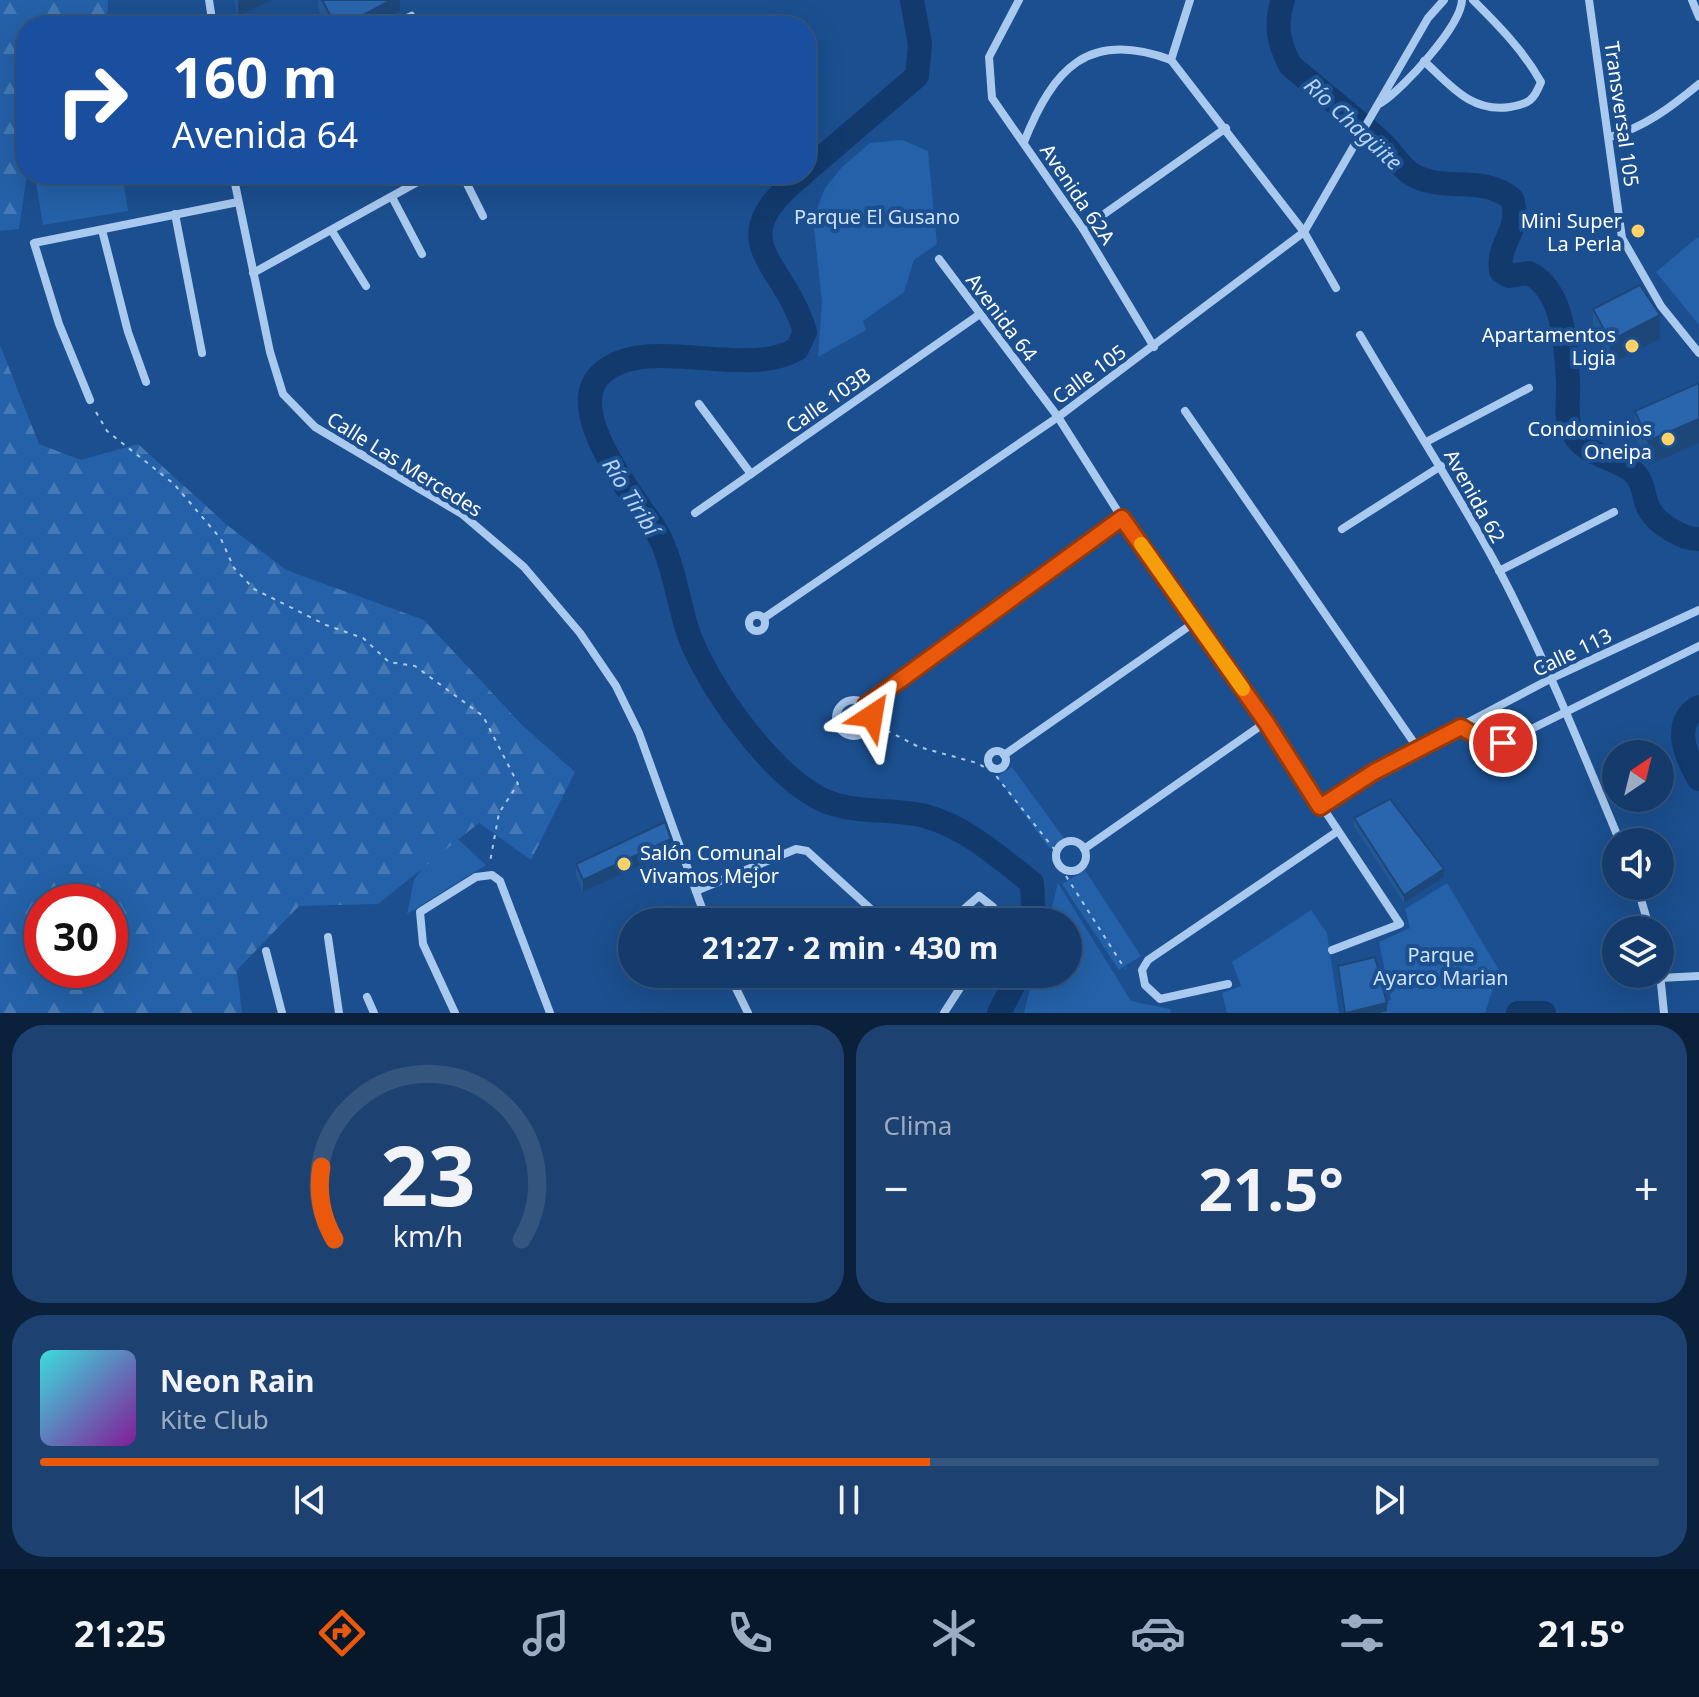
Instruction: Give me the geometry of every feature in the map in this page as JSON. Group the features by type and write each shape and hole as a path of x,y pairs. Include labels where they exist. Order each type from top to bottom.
{"street":[{"name":"Avenida 62A","path":"1019,0 989,57 992,98 1083,229 1154,347"},
{"path":"1171,60 1190,0"},
{"name":"Calle 105","path":"764,618 1058,417 1304,232 1428,18 1444,0"},
{"name":"Calle 105","path":"1380,104 1394,95 1424,61 1449,26 1462,0"},
{"path":"1424,61 1469,102 1494,109 1527,104 1534,98 1541,82 1516,43 1473,0"},
{"name":"Transversal 105","path":"1589,0 1622,238 1661,306 1699,353"},
{"path":"1692,0 1699,17"},
{"path":"1024,142 1039,104 1057,76 1086,56 1114,48 1150,52 1171,60 1304,232 1336,288"},
{"path":"1610,137 1634,130 1699,84"},
{"path":"1083,229 1226,128"},
{"name":"Calle Las Mercedes","path":"235,184 270,352 283,394 297,412 315,427 462,514 524,567 580,633 616,686 639,733 702,908"},
{"path":"253,273 415,184"},
{"path":"467,184 483,216"},
{"path":"392,197 422,254"},
{"path":"90,400 59,324 34,243 238,202"},
{"path":"175,214 202,353"},
{"path":"102,230 128,332 146,382"},
{"path":"332,231 366,286"},
{"name":"Avenida 64","path":"939,259 1058,417 1122,518 1266,722 1400,924 1332,950"},
{"name":"Calle 103B","path":"695,513 980,314"},
{"name":"Avenida 62","path":"1360,335 1441,466 1499,571 1552,678 1614,828"},
{"path":"1426,442 1529,388"},
{"path":"699,404 751,474"},
{"path":"1185,411 1419,750"},
{"path":"1342,529 1441,466"},
{"path":"1499,571 1614,512"},
{"path":"866,705 872,722 866,732 855,737 844,734 836,718 839,707 849,701 866,705 1122,518"},
{"name":"Calle 113","path":"1320,807 1374,772 1552,678 1699,610"},
{"path":"1004,755 1195,622"},
{"path":"1461,727 1488,743 1503,743 1699,646"},
{"path":"1084,849 1266,722"},
{"path":"1228,984 1160,999 1145,985 1142,970 1148,960 1338,831"},
{"path":"696,891 796,849 807,851 870,908"},
{"path":"455,1013 423,944 420,912 476,877 492,875 500,881 550,1013"},
{"path":"965,908 979,896 993,908"},
{"path":"328,937 339,1013"},
{"path":"266,951 282,1013"},
{"path":"1674,976 1699,976"},
{"path":"736,988 748,1013"},
{"path":"944,1013 960,988"},
{"path":"1661,988 1664,1013"},
{"path":"367,997 374,1013"}],"lane":[{"path":"408,16 412,14"}],"path":[{"path":"90,400 107,431 174,484 221,539 234,568 254,589 326,625 363,638 389,662 415,666 483,716 518,784 499,813 489,859 492,875"},
{"path":"878,726 919,747 977,763 993,772 1054,849"},
{"path":"1066,876 1125,969"}],"green space":[{"path":"0,0 108,0 107,16 16,16 16,184 26,184 19,229 0,231"},
{"name":"Parque El Gusano","path":"902,140 928,151 937,244 914,260 904,292 863,321 866,330 818,357 822,302 813,219 825,188 842,167 870,143"},
{"path":"36,184 124,184 128,211 43,225"},
{"path":"1699,236 1699,325 1656,272"},
{"path":"0,345 39,444 81,460 138,444 227,525 286,570 424,620 523,726 575,772 531,860 479,823 378,904 299,906 237,970 242,1013 0,1013"},
{"path":"1012,767 1064,838 1049,848 997,777"},
{"path":"449,831 486,865 407,914 414,880"},
{"path":"1085,870 1141,956 1119,970 1082,914 1082,908 1078,908 1062,884"},
{"path":"1058,883 1073,908 1052,908"},
{"name":"Parque Ayarco Marian","path":"1447,883 1499,970 1485,1013 1348,1013 1391,1000 1379,942 1410,928 1405,909"},
{"name":"Parque Ayarco Marian","path":"1311,910 1327,933 1339,1013 1227,1013 1222,993 1241,986 1232,962"},
{"path":"1082,922 1131,1001 1170,1009 1171,1013 1024,1013 1030,988 1082,988"}],"building":[{"path":"322,0 391,0 361,16 331,16"},
{"path":"1640,285 1660,315 1610,341 1593,309"},
{"path":"1699,383 1699,419 1648,441 1635,411"},
{"path":"1390,799 1444,869 1404,895 1354,818"},
{"path":"665,822 671,839 583,880 576,864"},
{"path":"1375,957 1387,1003 1345,1013 1338,966"}],"waterway":[{"name":"Río Tiribí","path":"816,162 917,76 920,44 912,0"},
{"name":"Río Chagüite","path":"1283,0 1279,33 1290,65 1379,140 1408,172 1438,183 1488,187 1512,199 1514,220 1502,252 1501,271 1509,276 1529,273 1541,281 1557,306 1566,354 1568,416 1575,436 1588,449 1632,471 1641,484 1649,509 1664,525 1679,534 1699,539"},
{"name":"Río Tiribí","path":"793,184 764,218 760,235 764,252 795,307 805,332 797,349 776,357 751,360 670,356 621,362 602,373 592,389 590,409 596,432 621,479 663,544 697,653 725,702 763,750 803,788 823,800 847,807 925,816 968,835 1032,883 1033,908"},
{"name":"Río Chagüite","path":"1699,707 1690,714 1683,731 1686,751 1699,779"},
{"name":"Río Tiribí","path":"999,1013 1012,988"},
{"name":"Río Tiribí","path":"1518,1013 1544,1013"}],"slow traffic":[{"path":"1141,544 1243,689"}],"place":[{"name":"Mini Super La Perla","path":"1638,231"},
{"name":"Apartamentos Ligia","path":"1632,346"},
{"name":"Condominios Oneipa","path":"1668,439"},
{"name":"Salón Comunal Vivamos Mejor","path":"624,864"}],"route":[{"path":"872,716 866,705 1122,518 1266,722 1320,807 1374,772 1461,727 1488,743 1503,743"}]}
